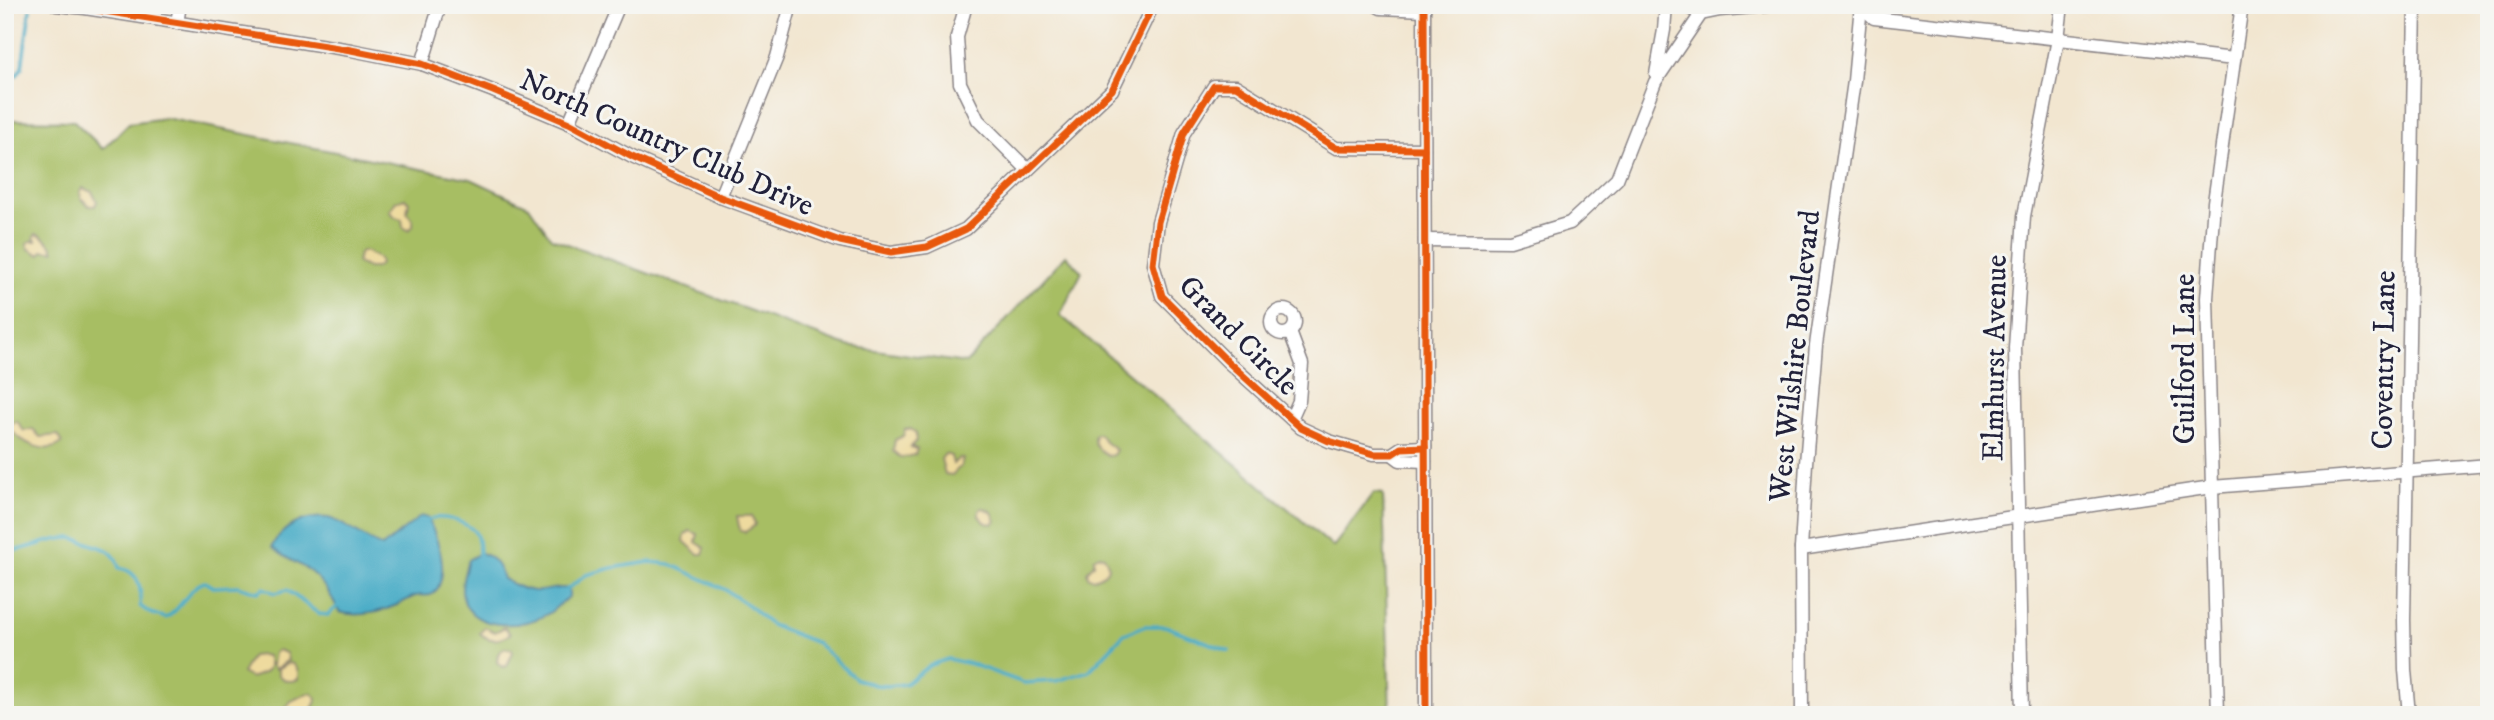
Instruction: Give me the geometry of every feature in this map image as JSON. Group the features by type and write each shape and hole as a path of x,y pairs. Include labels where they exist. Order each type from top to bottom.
{"street":[{"name":"North Country Club Drive","path":"56,5 340,48 422,64 569,123 632,157 720,197 840,241 891,251 927,247 966,229 1111,90 1153,5"},
{"path":"177,23 180,5"},
{"path":"422,64 440,5"},
{"path":"569,123 619,5"},
{"path":"720,197 777,57 791,5"},
{"path":"966,5 957,37 960,83 978,120 1027,169"},
{"path":"1376,5 1381,8 1424,7 1426,715"},
{"path":"1425,240 1510,241 1570,223 1617,179 1655,82 1666,5"},
{"path":"1684,5 1701,15"},
{"path":"1655,82 1701,15 1720,10 1775,5"},
{"path":"1860,5 1874,18 2234,60"},
{"name":"West Wilshire Boulevard","path":"1802,715 1801,549 1806,463 1816,345 1854,81 1860,5"},
{"name":"Elmhurst Avenue","path":"2022,715 2015,348 2024,216 2062,5"},
{"name":"Guilford Lane","path":"2218,715 2207,298 2214,202 2242,5"},
{"name":"Coventry Lane","path":"2409,715 2404,670 2404,620 2415,5"},
{"name":"Grand Circle","path":"1424,149 1336,148 1236,86 1214,86 1184,133 1158,222 1153,264 1162,296 1301,428 1329,441 1374,454 1392,454 1401,448 1425,447"},
{"path":"1290,332 1302,364 1299,401 1291,419"},
{"name":"Grand Circle","path":"1392,454 1400,460 1425,461"},
{"path":"1801,549 2212,486 2489,465"}],"green space":[{"path":"165,118 471,179 529,206 551,238 847,346 966,363 1066,255 1082,272 1060,315 1333,547 1374,493 1383,494 1390,715 5,715 5,120 74,121 103,149 129,123"}],"sand":[{"path":"83,188 92,192 97,201 95,206 89,206 81,198 80,191"},
{"path":"405,198 409,202 407,212 413,221 413,226 408,230 403,227 402,219 395,217 390,211 396,201"},
{"path":"36,234 47,241 54,251 43,251 40,255 29,249 27,244 36,241"},
{"path":"365,251 379,259 380,264 376,268 357,263 359,253"},
{"path":"17,421 24,431 33,429 40,437 58,435 62,443 49,448 34,446 10,429 10,424"},
{"path":"905,429 916,433 916,441 911,447 917,449 915,455 901,458 893,451 895,440 903,436"},
{"path":"1095,434 1099,434 1116,450 1113,455 1109,456 1097,447"},
{"path":"945,454 951,456 953,464 959,458 963,459 961,466 952,475 945,474 941,459"},
{"path":"979,509 992,512 996,521 993,524 986,523 979,516"},
{"path":"737,516 751,516 754,526 745,532 740,531"},
{"path":"690,531 698,534 696,542 705,548 703,554 698,554 684,541 685,535"},
{"path":"1104,556 1108,568 1101,576 1093,579 1088,576 1087,571 1094,564 1094,558"},
{"path":"485,627 495,632 505,627 510,634 491,639 480,633"},
{"path":"504,648 512,649 513,652 507,666 502,667 497,662 498,654"},
{"path":"278,650 286,653 288,660 275,669 272,665 274,653"},
{"path":"252,656 267,656 269,661 266,671 251,678 242,673"},
{"path":"288,663 293,664 298,671 298,679 288,681 278,675 278,668"},
{"path":"308,693 317,699 311,711 290,714 285,709 291,701"}],"water":[{"path":"421,516 428,518 441,554 442,574 436,591 370,613 339,612 316,577 272,547 287,528 311,518 328,518 382,547"},
{"path":"480,553 492,559 503,579 515,585 535,591 565,588 569,589 569,597 552,611 530,621 502,624 477,617 468,609 462,588 468,560"}],"waterway":[{"path":"5,77 17,75 22,67 30,10"},
{"path":"426,522 444,518 467,525 477,536 479,556"},
{"path":"5,545 6,551 13,551 71,538 106,549 114,556 119,568 131,573 138,582 140,606 150,613 166,618 194,588 205,582 213,587 238,586 258,592 264,588 275,593 287,590 319,614 328,615 339,605"},
{"path":"565,591 586,575 612,568 650,562 670,564 724,589 771,625 817,643 856,679 875,685 905,684 930,665 948,659 971,664 1024,683 1056,681 1089,671 1124,634 1144,626 1165,626 1229,651"}],"cycle path":[{"path":"56,5 351,50 422,64 569,123 632,157 720,197 840,241 891,252 927,247 966,229 1112,90 1153,5"},
{"path":"1424,5 1426,715"},
{"path":"1424,149 1336,148 1236,86 1214,86 1184,133 1158,222 1153,264 1162,296 1227,361 1301,428 1329,441 1374,454 1392,454 1401,448 1425,447"}]}
